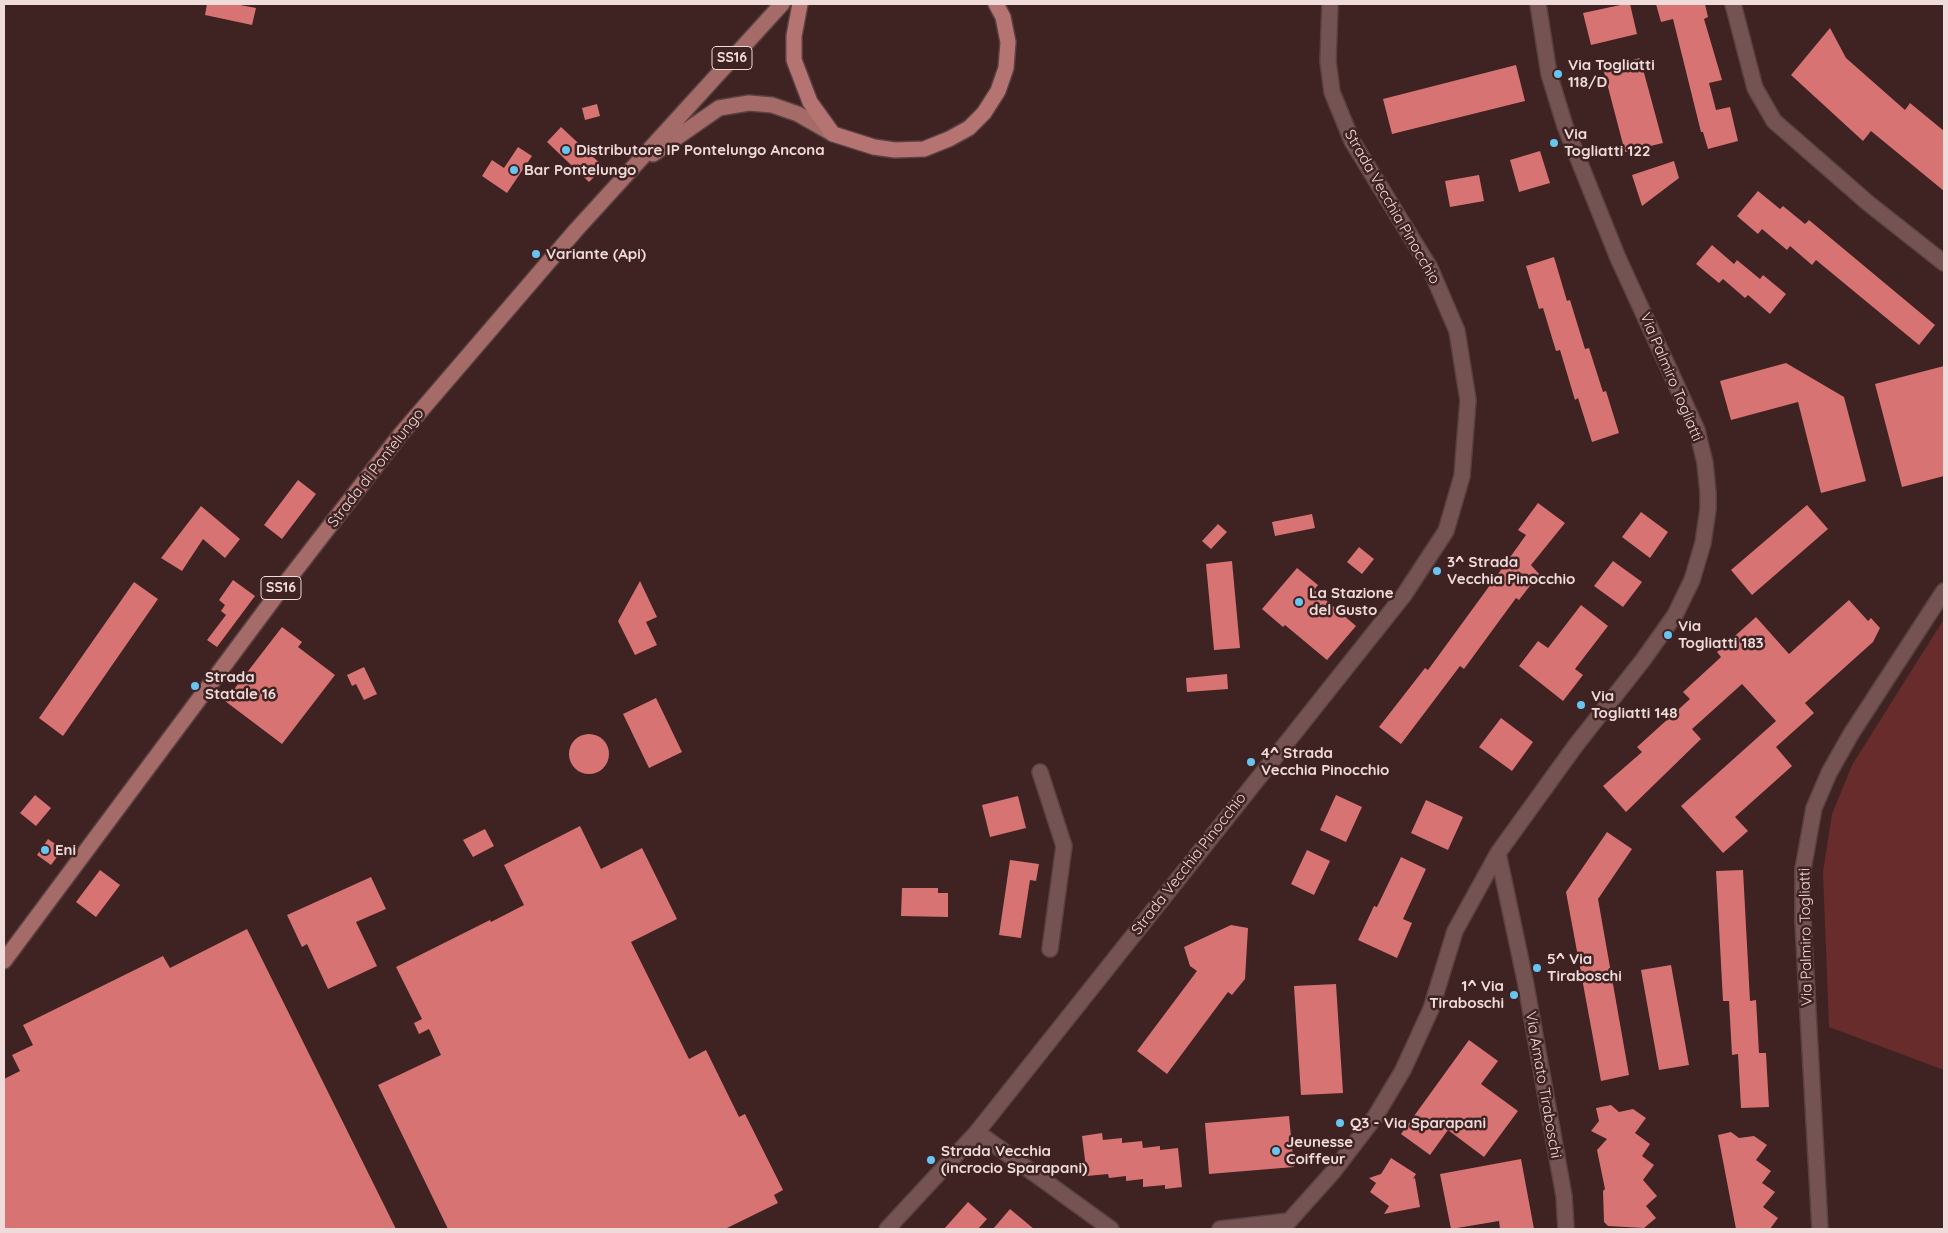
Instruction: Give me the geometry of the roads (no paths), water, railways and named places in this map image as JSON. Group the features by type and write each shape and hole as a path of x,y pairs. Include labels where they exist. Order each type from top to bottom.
{"highway":[{"path":"800,4 794,36 794,60 810,102 833,134 874,148 924,149 949,139 969,128 984,113 993,98 1006,68 1008,42 1002,17 996,4"}],"main road":[{"name":"Strada di Pontelungo","path":"4,961 269,604 400,435 576,230 782,4"},
{"path":"635,166 719,108 749,103 772,104 798,114 833,134"}],"street":[{"name":"Strada Vecchia Pinocchio","path":"887,1229 977,1132 1404,595 1446,531 1462,476 1468,400 1457,331 1430,268 1352,141 1332,92 1328,61 1330,4"},
{"name":"Via Palmiro Togliatti","path":"1286,1225 1339,1164 1375,1117 1404,1070 1431,1009 1455,931 1498,853 1576,746 1643,660 1675,614 1692,580 1703,544 1708,510 1705,463 1697,430 1618,258 1565,126 1549,74 1538,4"},
{"path":"1733,4 1755,88 1774,121 1868,202 1944,263"},
{"name":"Via Palmiro Togliatti","path":"1820,1229 1803,922 1803,869 1814,808 1829,772 1944,591"},
{"path":"1040,772 1064,846 1050,949"},
{"name":"Via Amato Tiraboschi","path":"1498,853 1524,975 1564,1196 1566,1229"},
{"path":"977,1132 1111,1229"},
{"path":"1220,1229 1286,1225"}],"place":[{"name":"Via Togliatti 118/D","path":"1558,74"},
{"name":"Via Togliatti 122","path":"1554,143"},
{"name":"Distributore IP Pontelungo Ancona","path":"566,150"},
{"name":"Bar Pontelungo","path":"514,170"},
{"name":"Variante (Api)","path":"536,254"},
{"name":"3^ Strada Vecchia Pinocchio","path":"1437,571"},
{"name":"La Stazione del Gusto","path":"1299,602"},
{"name":"Via Togliatti 183","path":"1668,635"},
{"name":"Strada Statale 16","path":"195,686"},
{"name":"Via Togliatti 148","path":"1581,705"},
{"name":"4^ Strada Vecchia Pinocchio","path":"1251,762"},
{"name":"Eni","path":"45,850"},
{"name":"5^ Via Tiraboschi","path":"1537,968"},
{"name":"1^ Via Tiraboschi","path":"1514,995"},
{"name":"Q3 - Via Sparapani","path":"1340,1123"},
{"name":"Jeunesse Coiffeur","path":"1276,1151"},
{"name":"Strada Vecchia (incrocio Sparapani)","path":"931,1160"}]}
